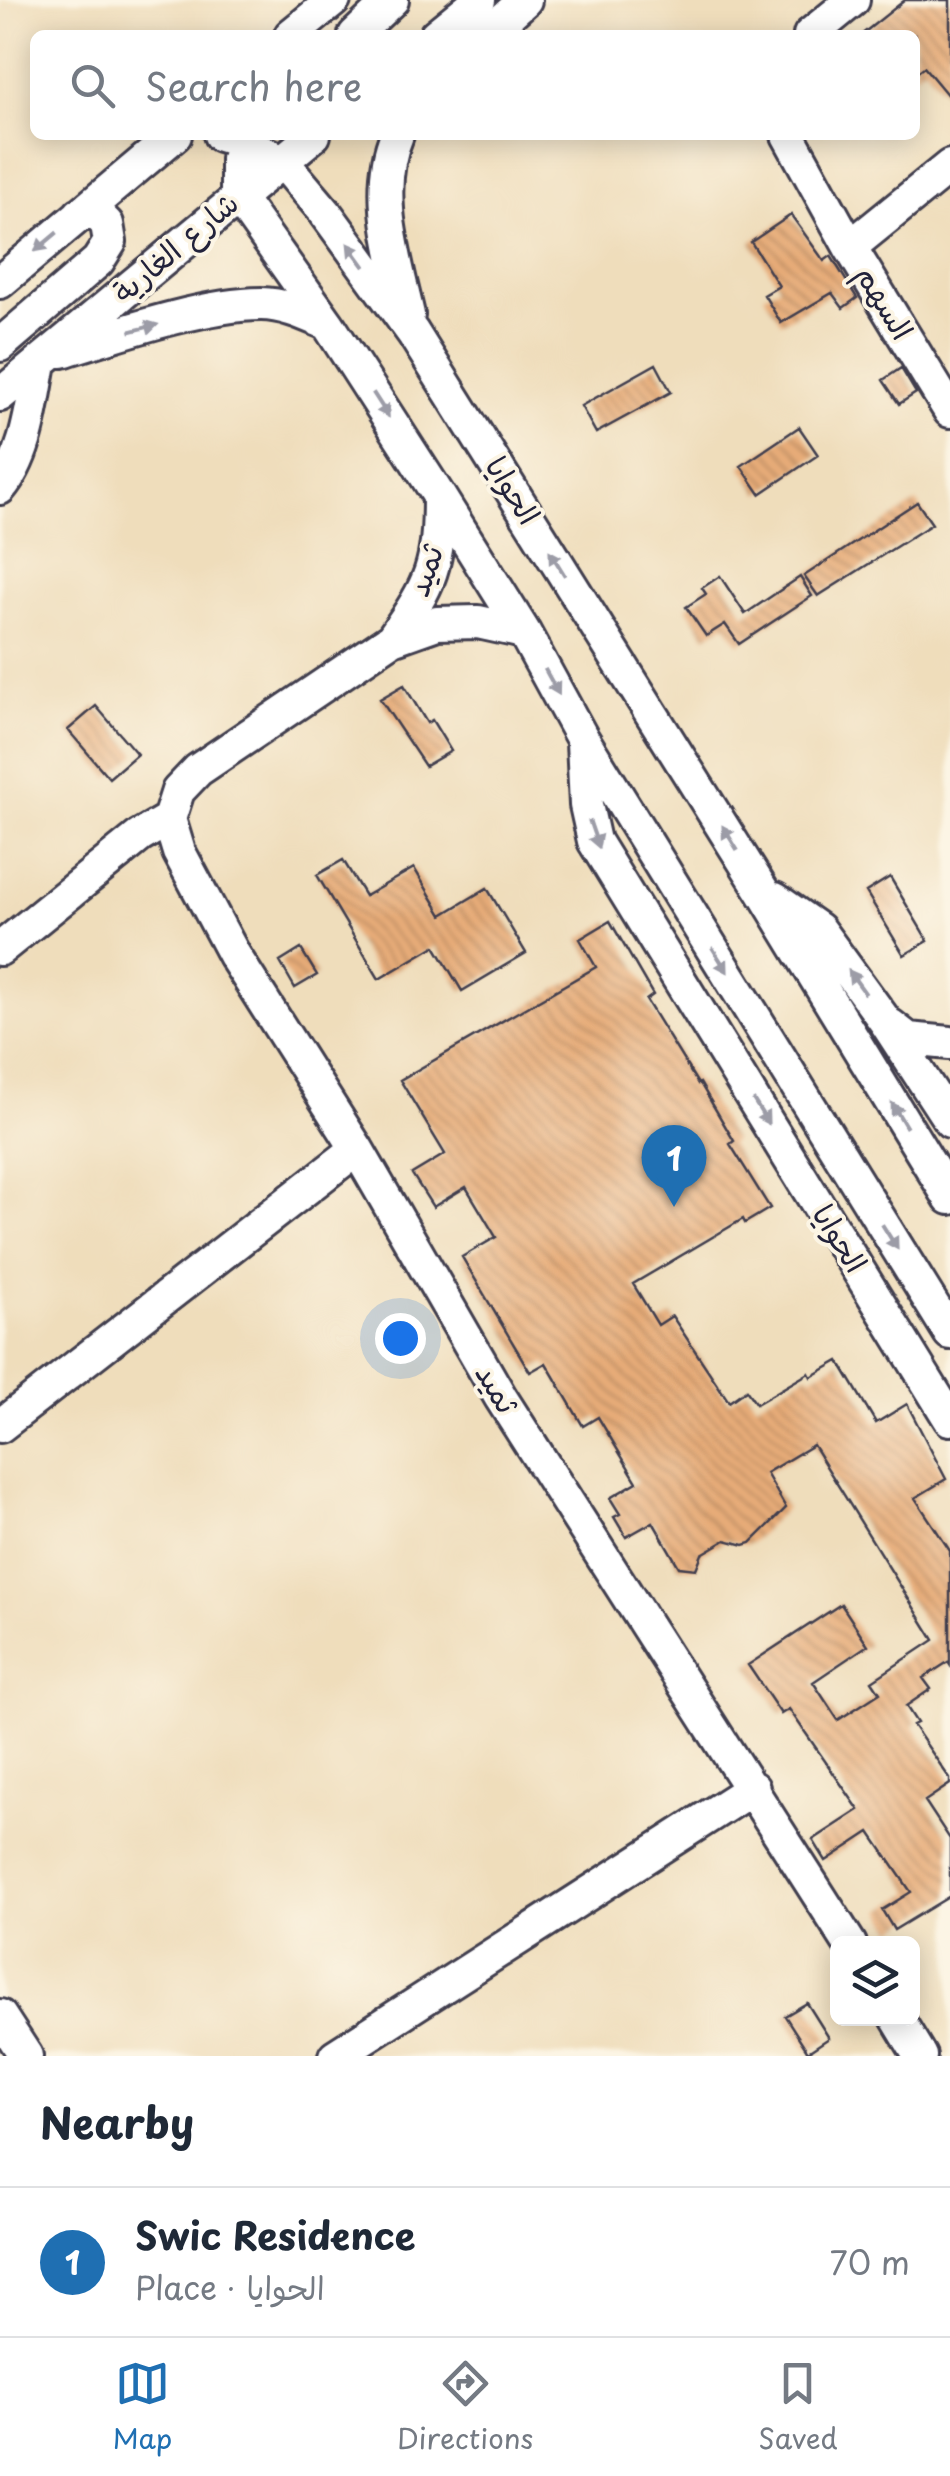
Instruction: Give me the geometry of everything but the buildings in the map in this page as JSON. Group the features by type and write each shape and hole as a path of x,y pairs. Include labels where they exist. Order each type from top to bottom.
{"street":[{"path":"298,30 334,0"},
{"path":"360,30 392,0"},
{"path":"442,30 479,0"},
{"path":"492,30 525,0"},
{"path":"816,30 853,0"},
{"path":"0,282 169,140"},
{"path":"237,140 237,196"},
{"name":"الحوايا","path":"243,140 282,160 325,212 413,334 950,1198"},
{"name":"شارع الغارية","path":"0,396 308,140"},
{"path":"397,140 388,176 390,242 413,334"},
{"name":"السهم","path":"791,140 850,247 950,410"},
{"name":"السهم","path":"850,247 950,166"},
{"name":"الحوايا","path":"237,196 328,324 440,496 524,632 582,738 950,1333"},
{"path":"0,346 98,261 110,242 107,224 98,214 80,214"},
{"path":"0,488 12,473 45,359 226,308 263,304 291,308 328,324"},
{"name":"ثميد","path":"392,640 423,596 439,550 440,496"},
{"name":"ثميد","path":"524,632 478,622 437,623 392,640 198,770 178,791 169,819 178,852 234,955 357,1149 501,1398 845,1936"},
{"name":"الحوايا","path":"582,738 586,806 594,841 950,1419"},
{"name":"ثميد","path":"0,949 140,836 169,819"},
{"name":"الحوايا","path":"762,890 818,929 950,1121"},
{"path":"885,1022 908,1039 950,1043"},
{"path":"0,1426 357,1149"},
{"path":"335,2056 753,1788"},
{"path":"0,2016 26,2056"},
{"path":"902,2026 920,2056"}],"place":[{"name":"Swic Residence","path":"674,1207"}]}
